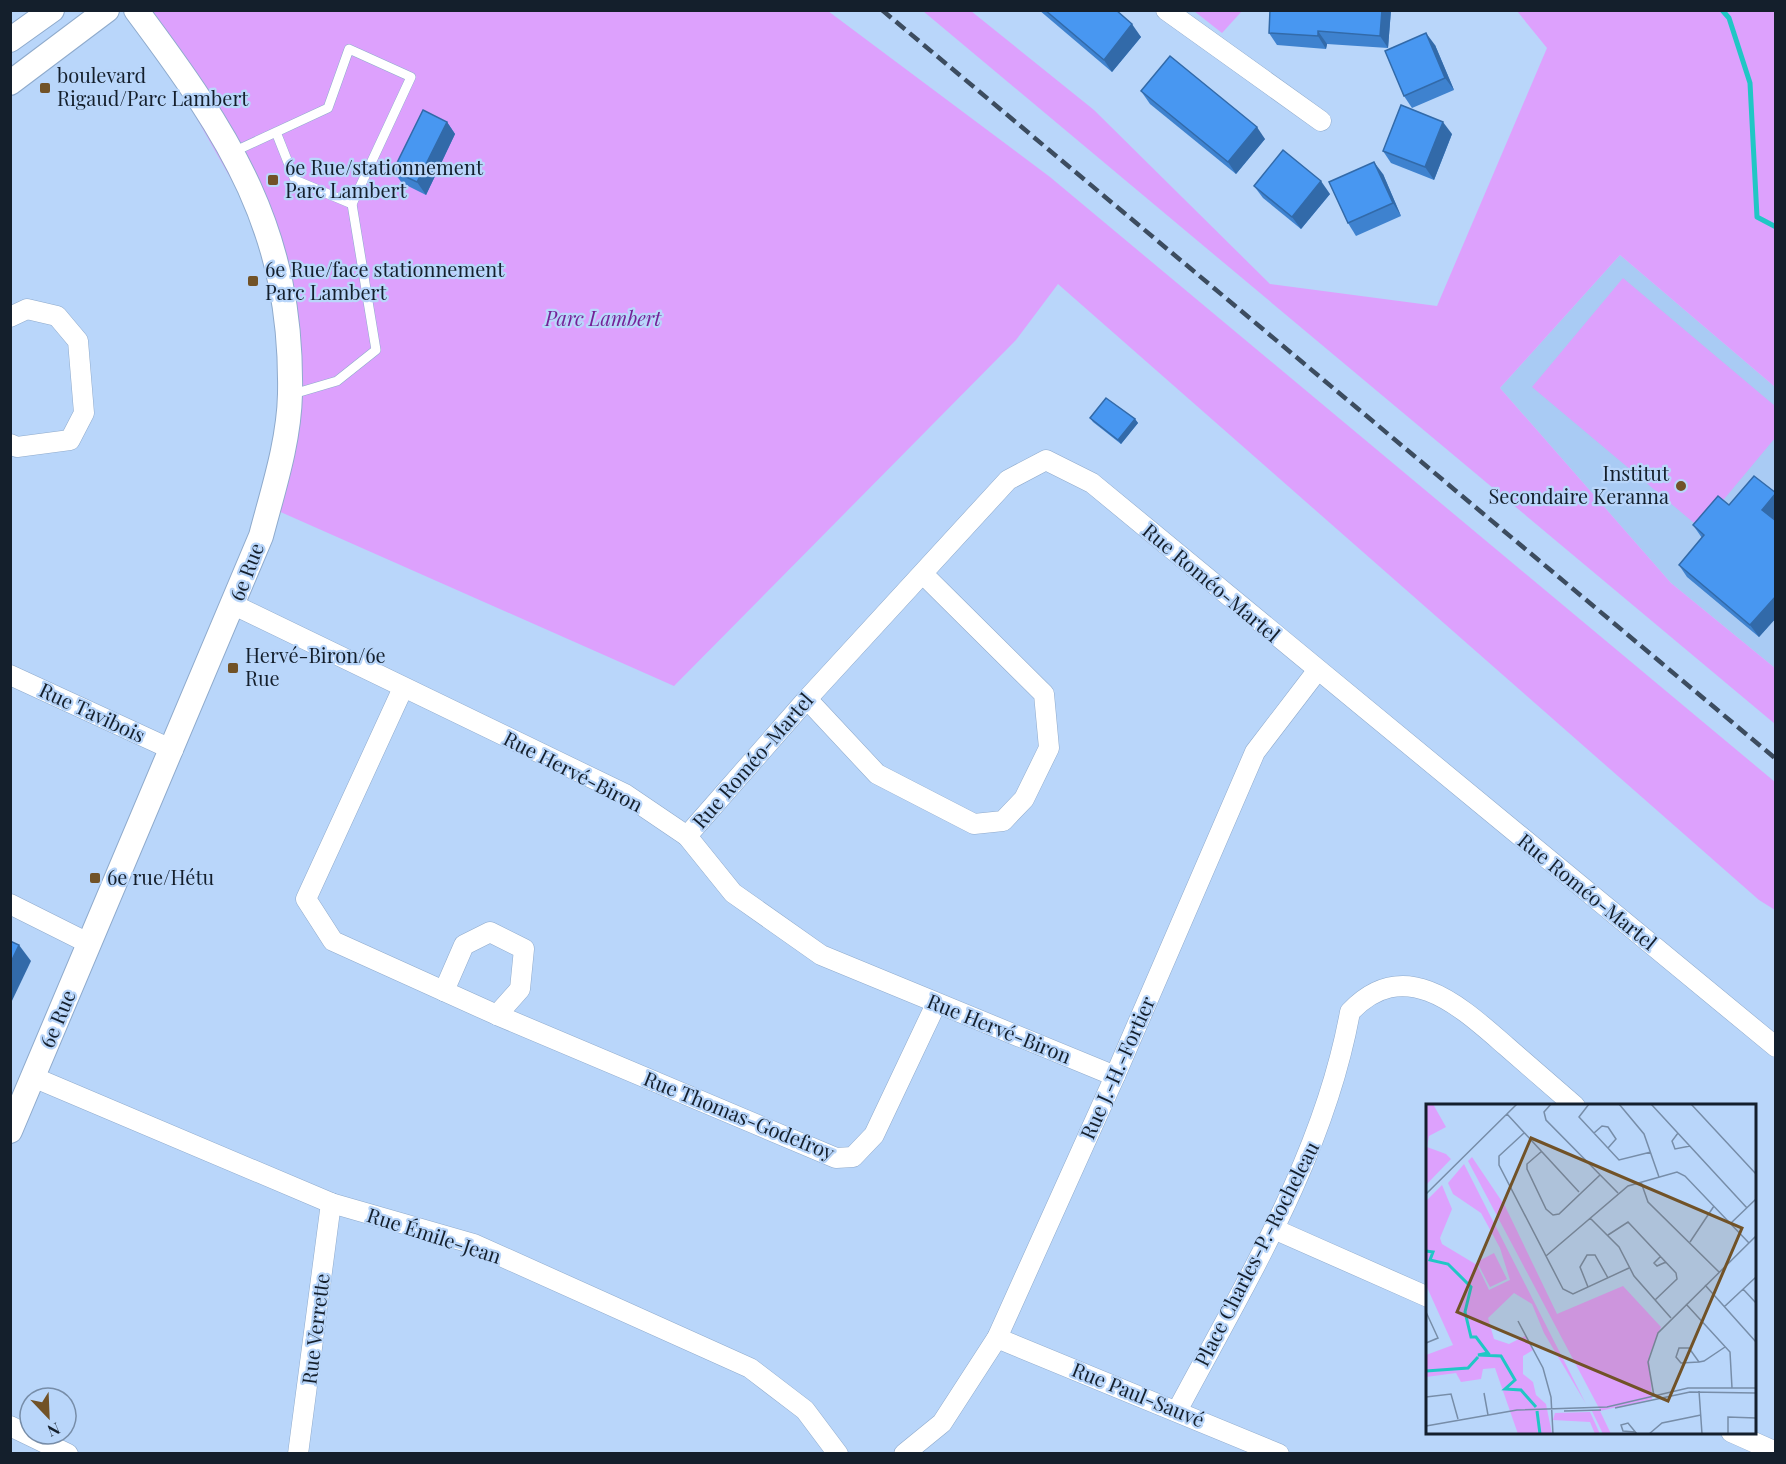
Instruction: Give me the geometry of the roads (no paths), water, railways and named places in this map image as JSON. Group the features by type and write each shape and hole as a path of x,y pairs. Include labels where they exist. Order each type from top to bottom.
{"street":[{"path":"10,40 52,10"},
{"path":"10,83 107,10"},
{"name":"6e Rue","path":"10,1131 173,750 261,536 281,460 290,395 287,312 274,249 264,218 233,152 204,102 136,10"},
{"path":"1166,10 1321,122"},
{"path":"10,317 27,309 57,316 78,341 84,413 70,440 17,447 10,444"},
{"name":"Rue Roméo-Martel","path":"687,836 807,699 1008,480 1046,460 1092,483 1317,671 1776,1047"},
{"path":"807,699 877,774 974,824 1003,821 1024,799 1049,748 1044,694 923,574"},
{"name":"Rue Hervé-Biron","path":"234,605 625,794 687,836 733,893 821,955 1115,1076"},
{"name":"Rue J.-H.-Fortier","path":"904,1454 942,1423 997,1338 1115,1076 1256,752 1317,671"},
{"name":"Rue Tavibois","path":"10,675 173,750"},
{"name":"Rue Thomas-Godefroy","path":"403,688 306,899 333,941 497,1015 836,1158 853,1157 874,1135 936,1004"},
{"path":"10,904 90,944"},
{"path":"444,991 464,945 490,932 524,949 520,989 497,1015"},
{"name":"Place Charles-P.-Rocheleau","path":"1177,1411 1274,1229 1319,1130 1350,1012 1375,990 1393,986 1421,988 1459,1005 1573,1104"},
{"name":"Rue Émile-Jean","path":"33,1077 331,1203 474,1244 750,1368 805,1410 838,1454"},
{"name":"Rue Verrette","path":"298,1454 331,1203"},
{"path":"1274,1229 1426,1297"},
{"name":"Rue Paul-Sauvé","path":"997,1338 1279,1454"},
{"path":"10,1426 68,1454"},
{"path":"1736,1434 1776,1452"}],"lane":[{"path":"233,152 328,108 349,49 411,77 352,204 376,350 337,381 290,395"},
{"path":"276,132 295,180 352,204"}],"waterway":[{"path":"1722,10 1729,18 1750,83 1757,217 1776,227"}],"railway":[{"path":"882,10 1776,759"}],"place":[{"name":"boulevard Rigaud/Parc Lambert","path":"45,88"},
{"name":"6e Rue/stationnement Parc Lambert","path":"273,180"},
{"name":"6e Rue/face stationnement Parc Lambert","path":"253,281"},
{"name":"Institut Secondaire Keranna","path":"1681,486"},
{"name":"Hervé-Biron/6e Rue","path":"233,668"},
{"name":"6e rue/Hétu","path":"95,878"}],"park label":[{"name":"Parc Lambert","path":"603,319"}]}
